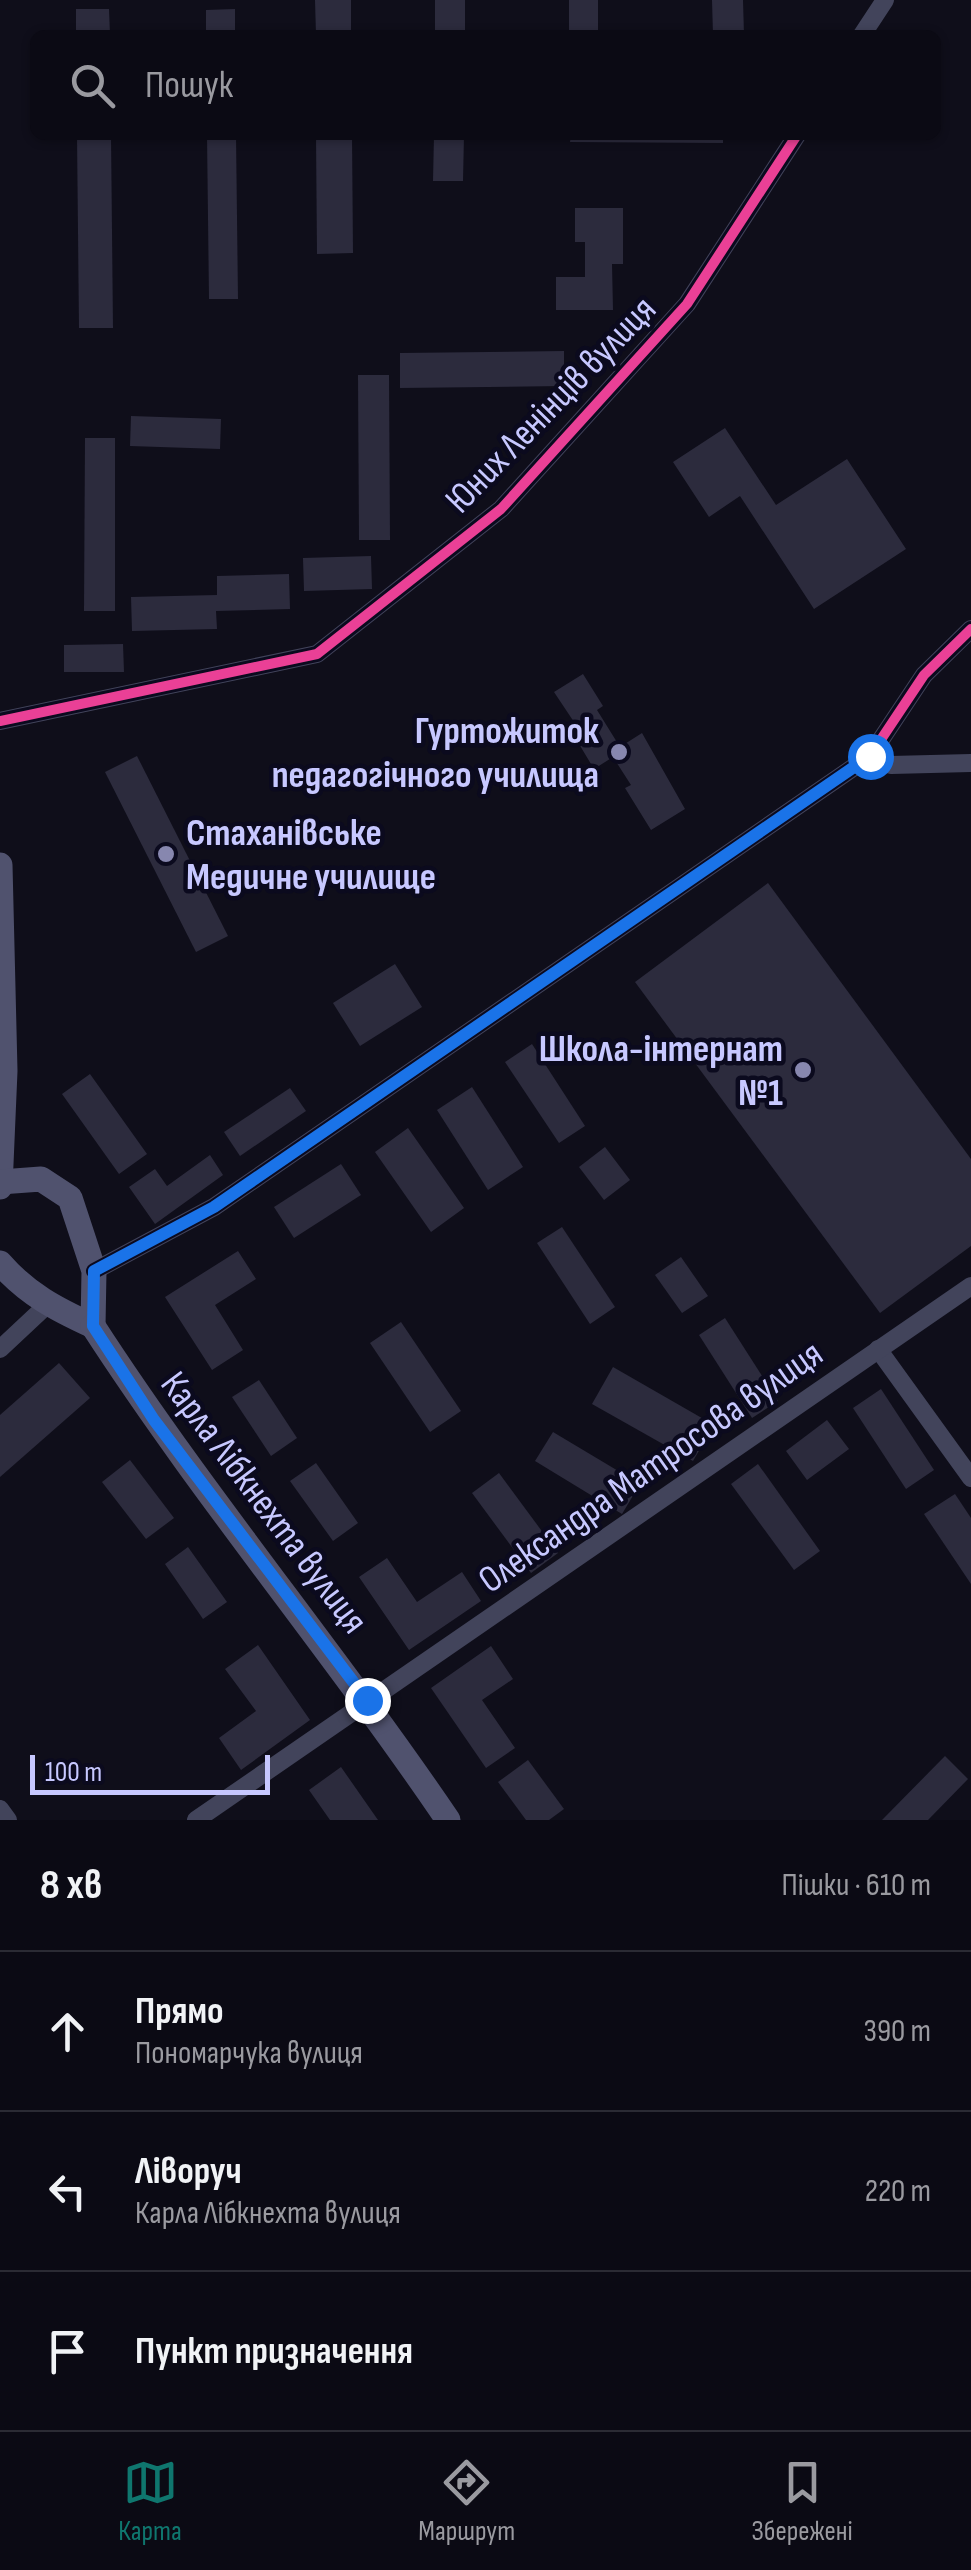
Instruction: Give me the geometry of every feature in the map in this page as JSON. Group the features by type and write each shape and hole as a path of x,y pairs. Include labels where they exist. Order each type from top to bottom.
{"street":[{"path":"865,30 885,0"},
{"name":"Юних Ленінців вулиця","path":"0,721 316,654 502,509 687,304 794,140"},
{"path":"94,1271 214,1207 870,756 924,675 971,629"},
{"path":"870,756 891,765 971,763"},
{"path":"0,865 1,1184 40,1179 70,1198 94,1271 93,1326 47,1305 20,1286 0,1263"},
{"name":"Олександра Матросова вулиця","path":"196,1820 971,1286"},
{"path":"0,1349 47,1305"},
{"name":"Карла Лібкнехта вулиця","path":"93,1326 154,1420 367,1700 448,1820"},
{"path":"878,1349 971,1478"},
{"path":"0,1809 8,1820"}],"building":[{"path":"315,0 351,0 351,30 316,30"},
{"path":"435,0 465,0 465,30 435,30"},
{"path":"569,0 598,0 598,30 569,30"},
{"path":"712,0 743,0 744,30 713,30"},
{"path":"76,9 109,9 110,30 76,30"},
{"path":"235,9 235,30 206,30 206,10"},
{"path":"77,140 111,140 113,328 79,328"},
{"path":"207,140 236,140 238,299 209,299"},
{"path":"316,140 352,140 353,253 317,254"},
{"path":"434,140 464,140 463,181 433,181"},
{"path":"570,140 723,140 723,143"},
{"path":"575,208 623,208 623,264 612,264 613,310 556,310 556,277 585,277 585,242 575,242"},
{"path":"564,351 564,386 400,388 400,353"},
{"path":"358,375 389,375 390,540 359,540"},
{"path":"131,416 221,419 220,449 130,446"},
{"path":"725,428 776,505 847,459 906,549 814,609 740,496 709,517 673,462"},
{"path":"85,438 115,438 115,611 84,611"},
{"path":"371,556 372,589 304,591 303,558"},
{"path":"289,574 290,609 216,611 217,629 132,631 131,597 217,595 217,576"},
{"path":"123,644 124,672 64,672 64,645"},
{"name":"Гуртожиток педагогічного училища","path":"583,674 603,706 597,710 620,747 642,733 685,809 651,830 625,788 631,785 613,757 594,769 570,729 576,725 554,692"},
{"name":"Стаханівське Медичне училище","path":"137,756 228,936 196,952 105,772"},
{"name":"Школа-інтернат №1","path":"768,883 971,1159 971,1246 880,1313 635,982"},
{"path":"395,964 422,1007 360,1046 333,1003"},
{"path":"532,1044 585,1126 559,1143 505,1062"},
{"path":"90,1074 147,1154 119,1174 62,1094"},
{"path":"472,1087 523,1167 488,1190 437,1110"},
{"path":"290,1088 306,1111 240,1156 224,1132"},
{"path":"408,1128 464,1208 431,1232 375,1152"},
{"path":"605,1147 630,1180 604,1200 579,1167"},
{"path":"210,1155 223,1175 155,1224 129,1187 155,1169 167,1186"},
{"path":"341,1164 361,1195 294,1238 274,1207"},
{"path":"562,1227 615,1307 590,1324 537,1243"},
{"path":"238,1251 256,1279 215,1305 243,1350 212,1370 165,1297"},
{"path":"681,1257 708,1296 682,1313 655,1275"},
{"path":"725,1318 778,1401 752,1418 699,1335"},
{"path":"401,1322 461,1411 430,1432 370,1343"},
{"path":"59,1363 90,1398 0,1477 0,1415"},
{"path":"613,1367 714,1425 693,1461 592,1404"},
{"path":"259,1380 297,1438 271,1456 232,1397"},
{"path":"881,1389 934,1470 906,1489 853,1408"},
{"path":"827,1420 849,1449 807,1480 786,1451"},
{"path":"553,1432 640,1484 622,1514 535,1461"},
{"path":"130,1460 174,1518 146,1539 102,1482"},
{"path":"316,1463 358,1523 333,1541 290,1481"},
{"path":"758,1464 820,1551 794,1570 731,1484"},
{"path":"499,1473 558,1553 531,1573 472,1493"},
{"path":"955,1494 971,1518 971,1584 924,1514"},
{"path":"188,1547 227,1602 203,1619 165,1564"},
{"path":"387,1558 417,1602 462,1572 481,1601 409,1650 359,1577"},
{"path":"258,1645 310,1720 241,1770 219,1738 256,1711 225,1669"},
{"path":"491,1646 513,1679 482,1700 515,1748 486,1768 431,1688"},
{"path":"945,1756 968,1779 928,1820 882,1820"},
{"path":"528,1760 564,1809 549,1820 526,1820 498,1782"},
{"path":"341,1767 378,1820 330,1820 309,1790"}],"cycle path":[{"path":"0,721 317,654 501,509 687,304 794,140"},
{"path":"94,1271 214,1207 870,756 924,675 971,629"}],"place":[{"name":"Гуртожиток педагогічного училища","path":"619,752"},
{"name":"Стаханівське Медичне училище","path":"166,854"},
{"name":"Школа-інтернат №1","path":"803,1070"}],"route":[{"path":"367,1700 154,1420 93,1326 94,1271 214,1207 870,756"}]}
